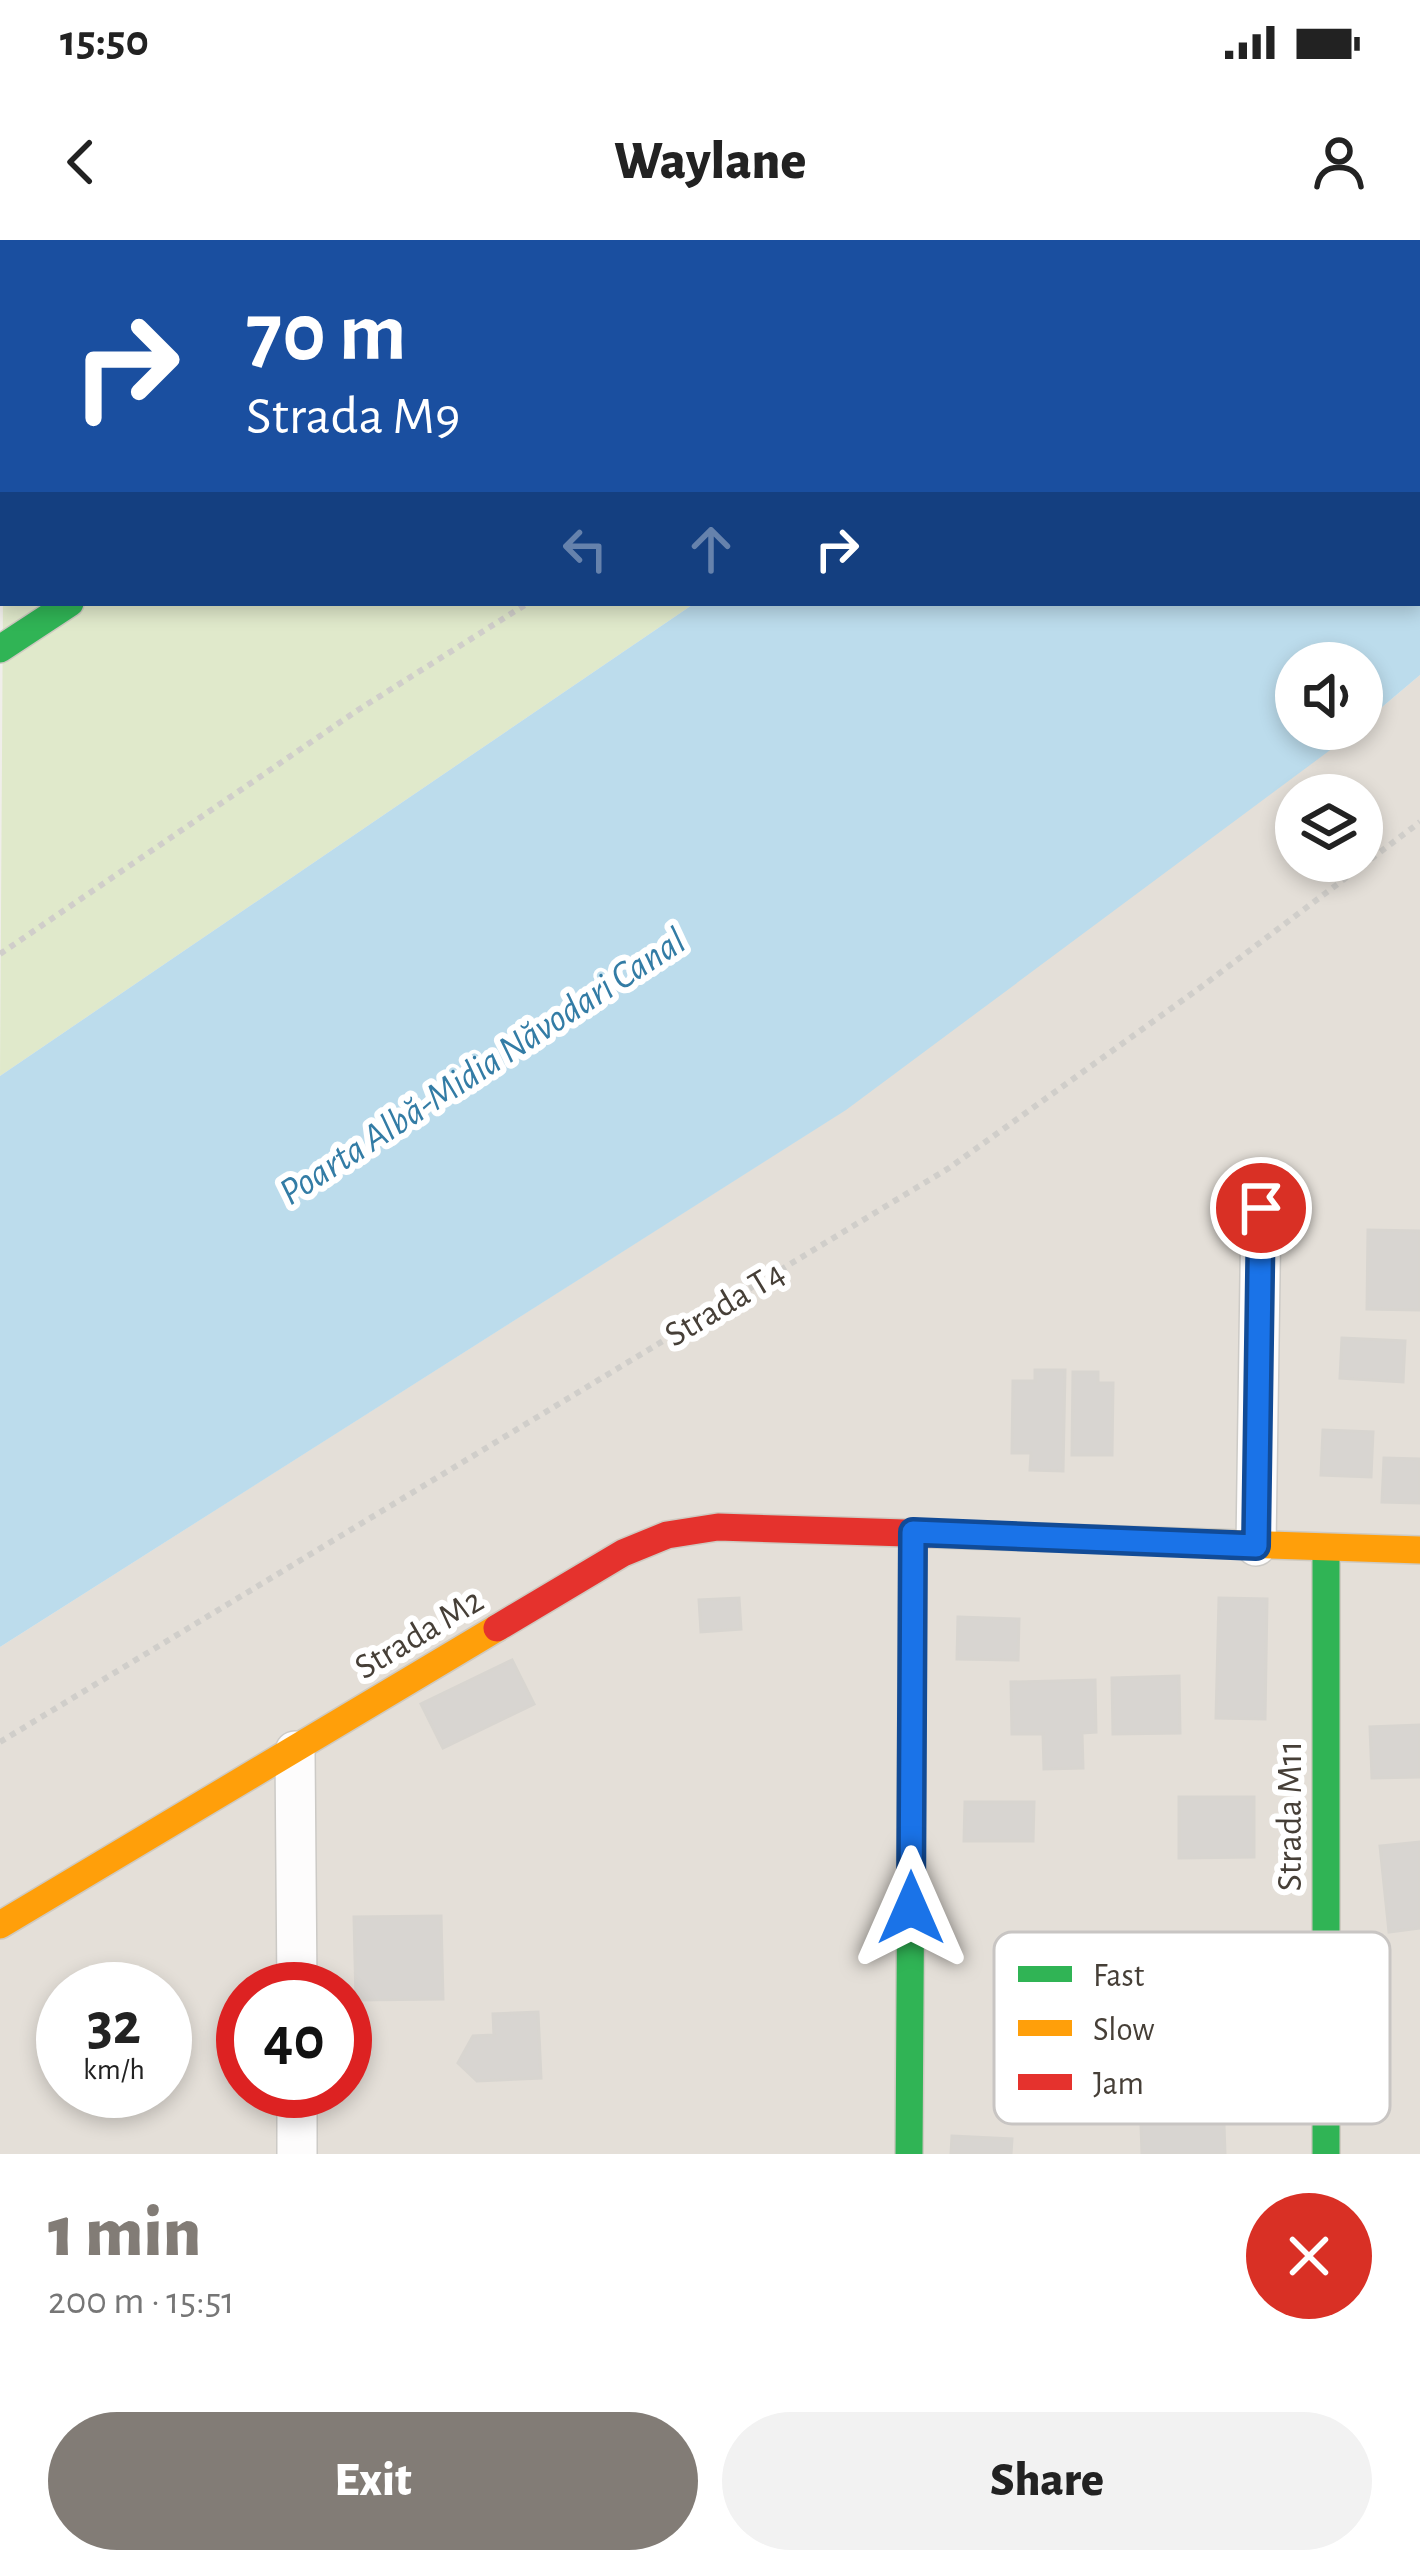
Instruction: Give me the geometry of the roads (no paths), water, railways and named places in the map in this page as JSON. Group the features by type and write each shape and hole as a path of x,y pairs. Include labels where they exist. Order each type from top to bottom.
{"street":[{"path":"0,649 65,606"},
{"path":"1256,1546 1261,1208"},
{"name":"Strada M2","path":"0,1925 644,1543 687,1530 913,1532 1420,1550"},
{"path":"910,2154 913,1532"},
{"name":"Strada M11","path":"1326,1549 1327,1932"},
{"path":"295,1750 297,1962"},
{"path":"297,2118 297,2154"},
{"name":"Strada M11","path":"1327,2124 1327,2154"}],"water":[{"name":"Poarta Albă-Midia Năvodari Canal","path":"691,606 1420,606 1420,675 1383,706 1383,642 1275,642 1275,750 1330,750 1298,774 1275,774 1275,791 846,1110 0,1647 0,1076"}]}
